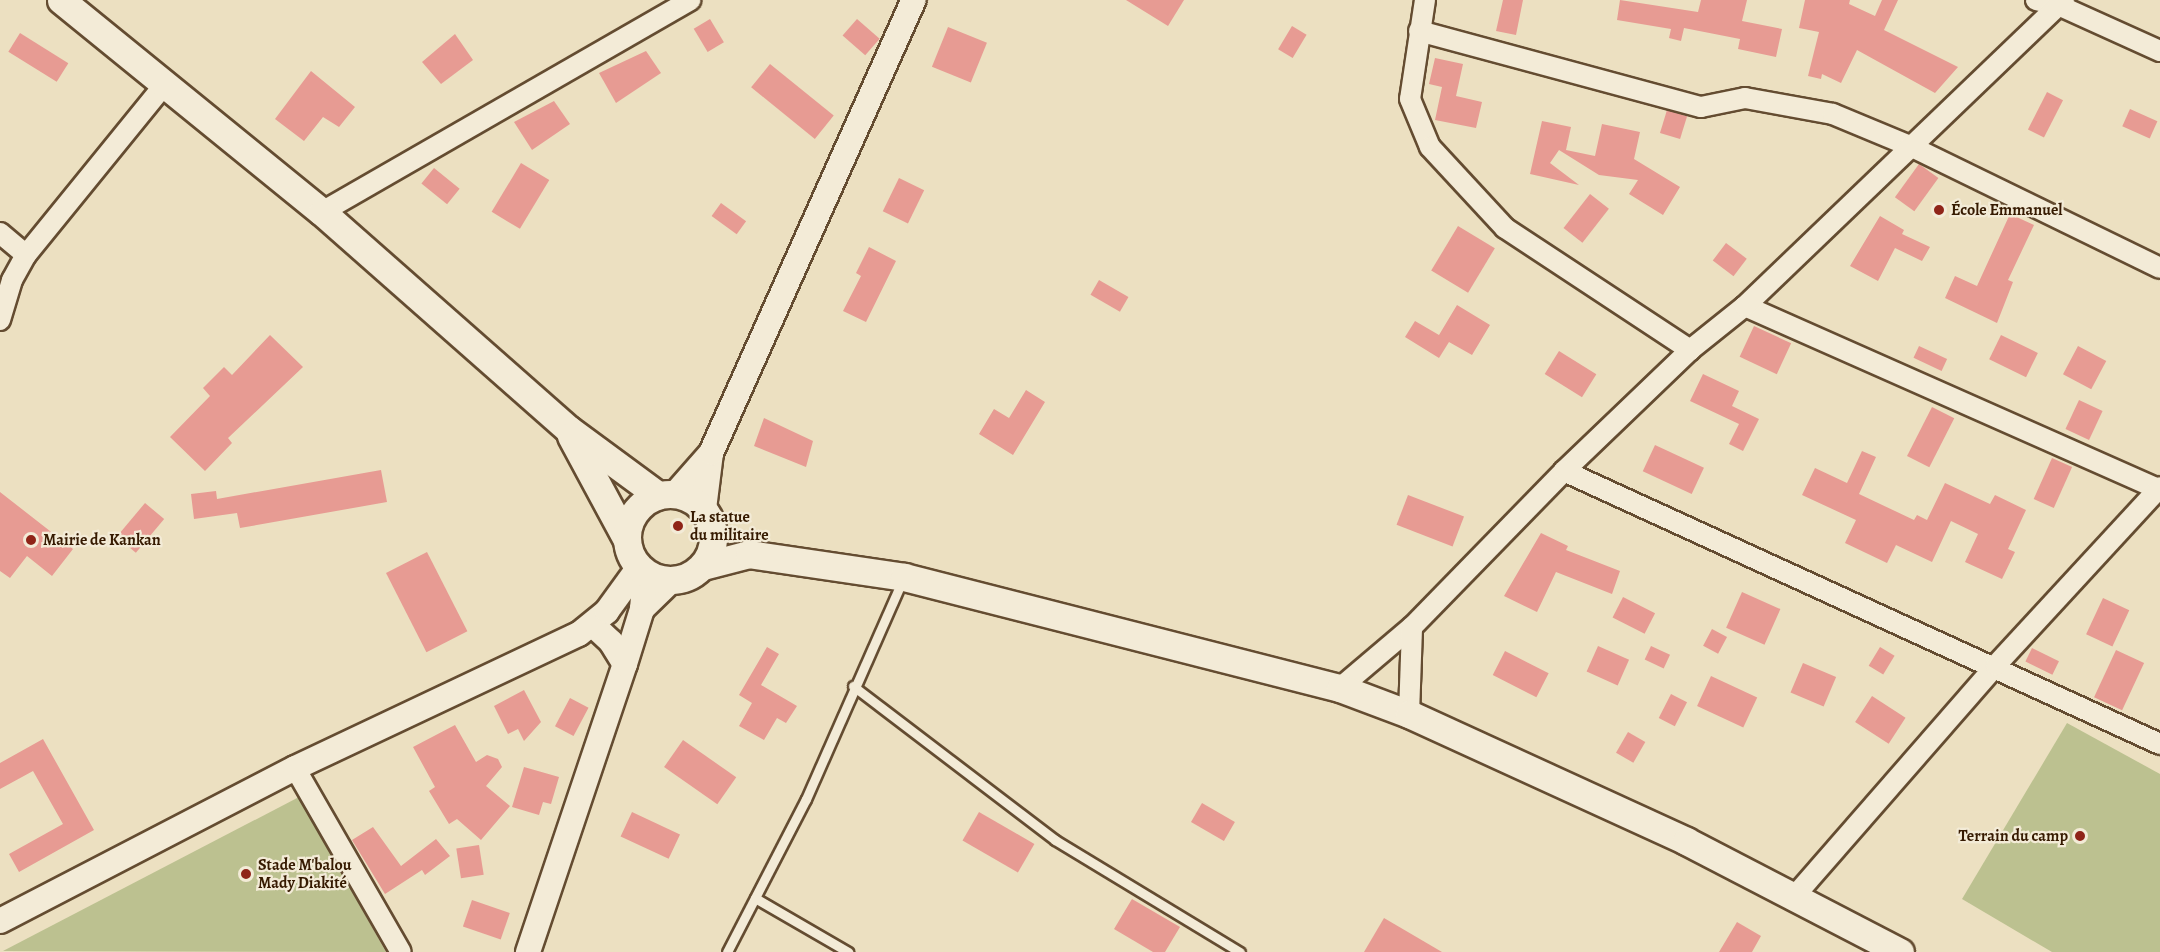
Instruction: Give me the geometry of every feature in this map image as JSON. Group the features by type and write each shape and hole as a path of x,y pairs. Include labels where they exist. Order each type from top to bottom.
{"main road":[{"path":"60,0 322,212 568,429 666,495 691,499 749,554"},
{"path":"568,429 642,570 671,581 683,579 703,566 749,554 904,577 1340,688 1409,714 1686,841 1900,952"},
{"path":"627,540 634,512 666,495"},
{"path":"703,566 711,554 708,517"}],"street":[{"path":"322,212 690,0"},
{"path":"708,517 711,453 914,0"},
{"path":"1425,0 1410,99 1430,147 1505,228 1690,350"},
{"path":"2036,0 2061,3 2160,51"},
{"path":"1340,688 1412,627 1564,471 1690,350 1745,306 2061,3"},
{"path":"1419,31 1701,107 1745,98 1833,114 1910,146 2160,268"},
{"path":"0,320 12,280 26,255 164,85"},
{"path":"0,233 26,255"},
{"path":"1745,306 2159,489 1996,665 1793,898"},
{"path":"666,495 711,453"},
{"path":"1564,471 1996,665 2160,744"},
{"path":"528,952 642,609 642,570"},
{"path":"0,921 295,768 593,626 642,570"},
{"path":"642,609 671,581"},
{"path":"593,626 611,642 625,664"},
{"path":"1409,714 1412,627"},
{"path":"295,768 401,952"}],"lane":[{"path":"727,952 806,799 853,686 904,577"},
{"path":"853,686 1055,840 1240,952"},
{"path":"755,898 848,952"}],"green space":[{"name":"Terrain du camp","path":"2067,723 2160,774 2160,952 2052,952 1962,899"},
{"name":"Stade M'balou Mady Diakité","path":"299,797 386,952 3,951"}],"building":[{"path":"1126,0 1184,0 1168,26"},
{"path":"1503,0 1523,0 1516,35 1496,31"},
{"path":"1620,0 1698,12 1701,0 1747,0 1742,21 1782,29 1776,57 1738,49 1740,39 1684,28 1681,41 1669,38 1671,29 1617,20"},
{"path":"1805,0 1850,0 1849,4 1875,16 1882,0 1898,0 1884,30 1958,67 1935,93 1857,50 1841,83 1822,74 1821,79 1808,76 1819,32 1799,28"},
{"path":"710,19 724,42 708,52 694,29"},
{"path":"857,19 880,39 865,55 843,36"},
{"path":"1292,26 1307,35 1293,58 1278,49"},
{"path":"948,27 987,43 971,83 932,67"},
{"path":"20,33 68,63 57,82 8,52"},
{"path":"455,34 473,60 441,84 422,62"},
{"path":"646,51 661,73 616,103 599,73"},
{"path":"1435,58 1463,64 1456,96 1482,102 1476,128 1435,120 1442,87 1429,84"},
{"path":"770,64 834,116 815,139 751,87"},
{"path":"311,71 355,107 339,127 323,117 304,141 275,119"},
{"path":"2047,92 2063,100 2044,138 2028,129"},
{"path":"554,101 570,124 532,150 514,122"},
{"path":"2130,109 2157,121 2150,139 2122,126"},
{"path":"1667,110 1687,116 1680,139 1660,133"},
{"path":"1542,121 1571,127 1566,150 1595,156 1602,124 1640,132 1634,159 1680,187 1663,215 1629,194 1638,180 1599,175 1559,150 1550,163 1579,185 1530,174"},
{"path":"521,163 549,180 520,229 492,212"},
{"path":"1919,164 1938,178 1914,211 1895,197"},
{"path":"434,168 460,189 447,204 421,184"},
{"path":"899,178 924,190 908,224 883,211"},
{"path":"1590,194 1609,209 1582,243 1564,228"},
{"path":"721,203 746,221 737,234 712,216"},
{"path":"2010,214 2034,225 2008,280 2013,282 1997,323 1945,298 1955,276 1977,286"},
{"path":"1880,216 1904,230 1902,234 1930,247 1922,261 1895,248 1878,281 1850,266"},
{"path":"1458,226 1495,248 1468,293 1431,271"},
{"path":"1726,243 1747,259 1734,276 1713,261"},
{"path":"869,247 896,261 866,322 843,311 861,276 856,273"},
{"path":"1099,280 1128,297 1120,312 1090,295"},
{"path":"1457,305 1490,325 1472,355 1449,342 1439,358 1405,337 1415,321 1439,335"},
{"path":"1754,326 1791,343 1777,374 1740,357"},
{"path":"270,335 303,367 228,438 232,443 205,471 170,437 210,396 203,388 224,367 232,375"},
{"path":"2001,335 2038,353 2026,377 1989,359"},
{"path":"1919,346 1947,359 1942,371 1914,358"},
{"path":"2078,346 2106,361 2091,389 2063,374"},
{"path":"1559,351 1596,374 1582,397 1545,374"},
{"path":"1703,374 1739,391 1732,406 1759,419 1743,451 1729,444 1739,424 1690,401"},
{"path":"1026,390 1045,402 1013,455 979,434 994,409 1009,418"},
{"path":"2079,400 2103,411 2089,440 2065,429"},
{"path":"1932,407 1954,418 1929,467 1907,456"},
{"path":"764,418 813,441 806,467 754,446"},
{"path":"1655,445 1704,468 1692,494 1643,471"},
{"path":"1862,451 1876,457 1859,494 1914,520 1917,515 1927,520 1945,483 1990,504 1995,495 2026,510 2008,549 2015,552 2002,579 1965,562 1978,534 1951,521 1932,562 1896,545 1887,563 1845,543 1856,520 1802,495 1815,468 1847,483"},
{"path":"2052,458 2072,467 2054,508 2034,499"},
{"path":"381,470 387,502 240,528 237,513 194,519 191,494 216,491 217,499"},
{"name":"Mairie de Kankan","path":"0,492 73,549 52,576 27,556 10,578 0,571"},
{"path":"1408,495 1464,517 1453,546 1397,525"},
{"path":"145,503 164,519 136,553 117,537"},
{"path":"1541,533 1568,546 1566,550 1620,571 1612,594 1556,572 1537,612 1504,596"},
{"path":"427,552 467,631 426,652 386,573"},
{"path":"1742,592 1780,609 1765,645 1726,628"},
{"path":"1623,597 1655,613 1645,634 1613,617"},
{"path":"2103,598 2129,610 2112,647 2086,634"},
{"path":"1712,629 1727,637 1718,654 1703,646"},
{"path":"1598,646 1629,660 1618,685 1587,672"},
{"path":"1651,646 1670,655 1664,668 1645,660"},
{"path":"767,647 779,654 761,685 797,706 786,723 777,718 764,740 739,726 752,703 739,695"},
{"path":"1880,647 1895,656 1883,675 1869,666"},
{"path":"2032,648 2059,661 2052,675 2025,661"},
{"path":"2116,650 2144,663 2122,710 2094,697"},
{"path":"1505,651 1549,673 1536,697 1493,675"},
{"path":"1803,663 1836,677 1824,707 1790,692"},
{"path":"1711,676 1757,698 1743,727 1697,706"},
{"path":"524,690 541,722 524,741 518,729 508,734 494,706"},
{"path":"1671,694 1687,702 1675,726 1659,718"},
{"path":"1872,696 1906,718 1889,744 1855,722"},
{"path":"570,698 589,708 574,736 555,726"},
{"path":"455,725 476,762 487,755 498,759 502,767 486,786 510,806 481,840 457,819 449,824 429,791 435,787 413,747"},
{"path":"1628,732 1645,742 1633,763 1616,753"},
{"path":"43,739 94,830 19,872 9,854 63,824 33,771 0,789 0,763"},
{"path":"683,740 736,777 717,804 664,767"},
{"path":"524,767 559,777 551,804 543,802 539,815 512,807"},
{"path":"1202,803 1235,822 1224,841 1191,822"},
{"path":"632,812 680,834 669,859 621,836"},
{"path":"979,812 1034,844 1018,873 962,841"},
{"path":"373,827 401,866 436,839 450,856 425,875 422,870 385,894 352,840"},
{"path":"479,845 484,875 461,878 456,849"},
{"path":"1132,899 1180,927 1165,952 1153,952 1114,929"},
{"path":"472,900 510,913 501,939 463,926"},
{"path":"1384,918 1442,952 1364,952"},
{"path":"1737,922 1761,936 1752,952 1719,952"}],"place":[{"name":"École Emmanuel","path":"1939,210"},
{"name":"La statue du militaire","path":"678,526"},
{"name":"Mairie de Kankan","path":"31,540"},
{"name":"Terrain du camp","path":"2080,836"},
{"name":"Stade M'balou Mady Diakité","path":"246,874"}]}
